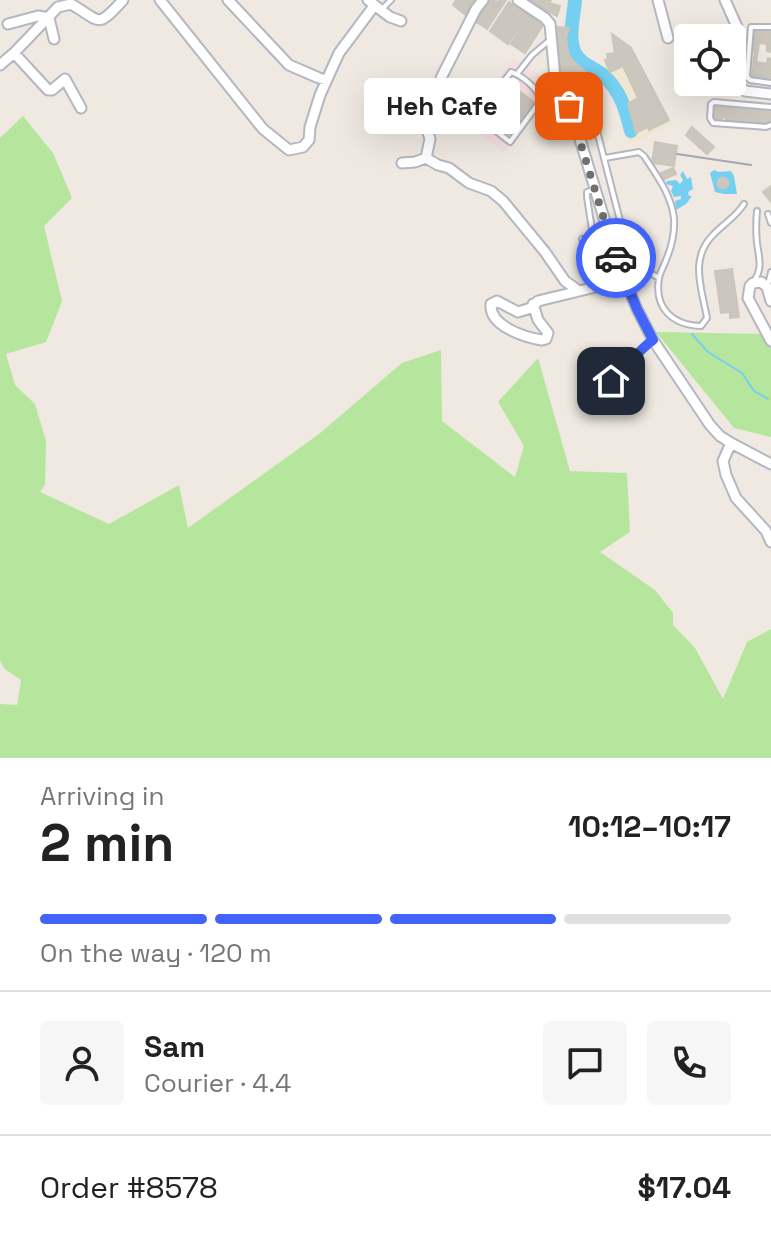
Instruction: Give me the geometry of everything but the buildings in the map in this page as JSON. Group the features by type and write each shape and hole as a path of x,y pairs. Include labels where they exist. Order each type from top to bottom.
{"street":[{"path":"0,65 58,7 71,4 91,18 104,19 123,0"},
{"path":"160,0 263,129 289,150 303,147 309,140 310,127 326,80 339,53 374,5 401,21"},
{"path":"228,0 289,65 326,80"},
{"path":"426,158 430,139 425,123 442,76 483,0"},
{"path":"518,0 550,24 555,78 569,106 621,263 653,340 720,436 771,464"},
{"path":"658,0 668,38"},
{"path":"725,0 736,24"},
{"path":"8,24 38,16 49,18"},
{"path":"49,18 54,39"},
{"path":"14,53 48,90 65,79 81,108"},
{"path":"746,91 771,94"},
{"path":"402,163 426,158"},
{"path":"426,158 449,168 469,183 491,191 503,201 565,281 579,291"},
{"path":"533,304 538,320 548,333 546,339 501,325 490,309 491,304 497,301 518,312 531,308 533,304 538,301 604,285 621,263"},
{"path":"771,301 767,287 761,282 750,286 748,298 771,341"},
{"path":"731,443 723,461 726,475 736,498 766,531 771,542"}],"lane":[{"path":"374,5 391,0"},
{"path":"746,43 751,27 771,27"},
{"path":"517,74 532,55 551,39"},
{"path":"746,68 748,79 771,83"},
{"path":"509,74 517,74 538,91 541,100 510,142 477,116 509,74"},
{"path":"771,107 714,102 711,104 710,118 713,123 771,125"},
{"path":"569,106 596,127 627,248 621,263 659,278"},
{"path":"605,158 639,152 669,197 674,217 674,241 659,278 659,292 662,307 669,316 688,325 701,326 707,318 697,271 701,250 744,204"},
{"path":"582,239 585,242 593,236 587,192 595,189"},
{"path":"753,283 760,272 757,211"},
{"path":"768,214 771,223"},
{"path":"767,287 771,272"},
{"path":"599,384 611,381 626,369 640,349 653,340"}],"shaded area":[{"path":"612,34 631,48 671,124 637,142 628,143 627,132 636,130 626,99 603,68 607,65 607,54 615,52"},
{"path":"514,58 538,74 547,104 536,126 530,121 504,153 465,121"}],"green space":[{"path":"23,116 53,153 72,198 44,226 62,301 46,342 6,354 15,385 35,404 46,441 45,485 40,492 109,524 179,485 188,528 319,434 402,363 441,350 442,421 515,477 524,446 498,402 538,358 570,471 627,473 630,532 600,552 655,590 673,613 673,625 695,648 723,699 747,642 771,629 771,758 0,758 0,704 17,705 21,680 5,669 0,661 0,138"},
{"path":"656,332 771,334 771,437 734,428"}],"water":[{"path":"714,170 731,171 737,194 715,192 710,173"},
{"path":"683,171 687,179 691,177 693,189 688,192 692,196 676,210 675,201 681,196 674,197 671,191 673,186 666,184 667,181 676,180 680,184"}],"waterway":[{"path":"575,0 571,33 574,51 579,59 603,75 614,87 631,131"},
{"path":"692,334 708,352 742,373 754,391 768,399"}],"railway":[{"path":"677,154 751,165"}],"way so far":[{"path":"569,106 616,258"}],"place":[{"name":"Heh Cafe","path":"569,106"}],"route":[{"path":"611,381 626,369 640,349 653,340 616,258"}]}
